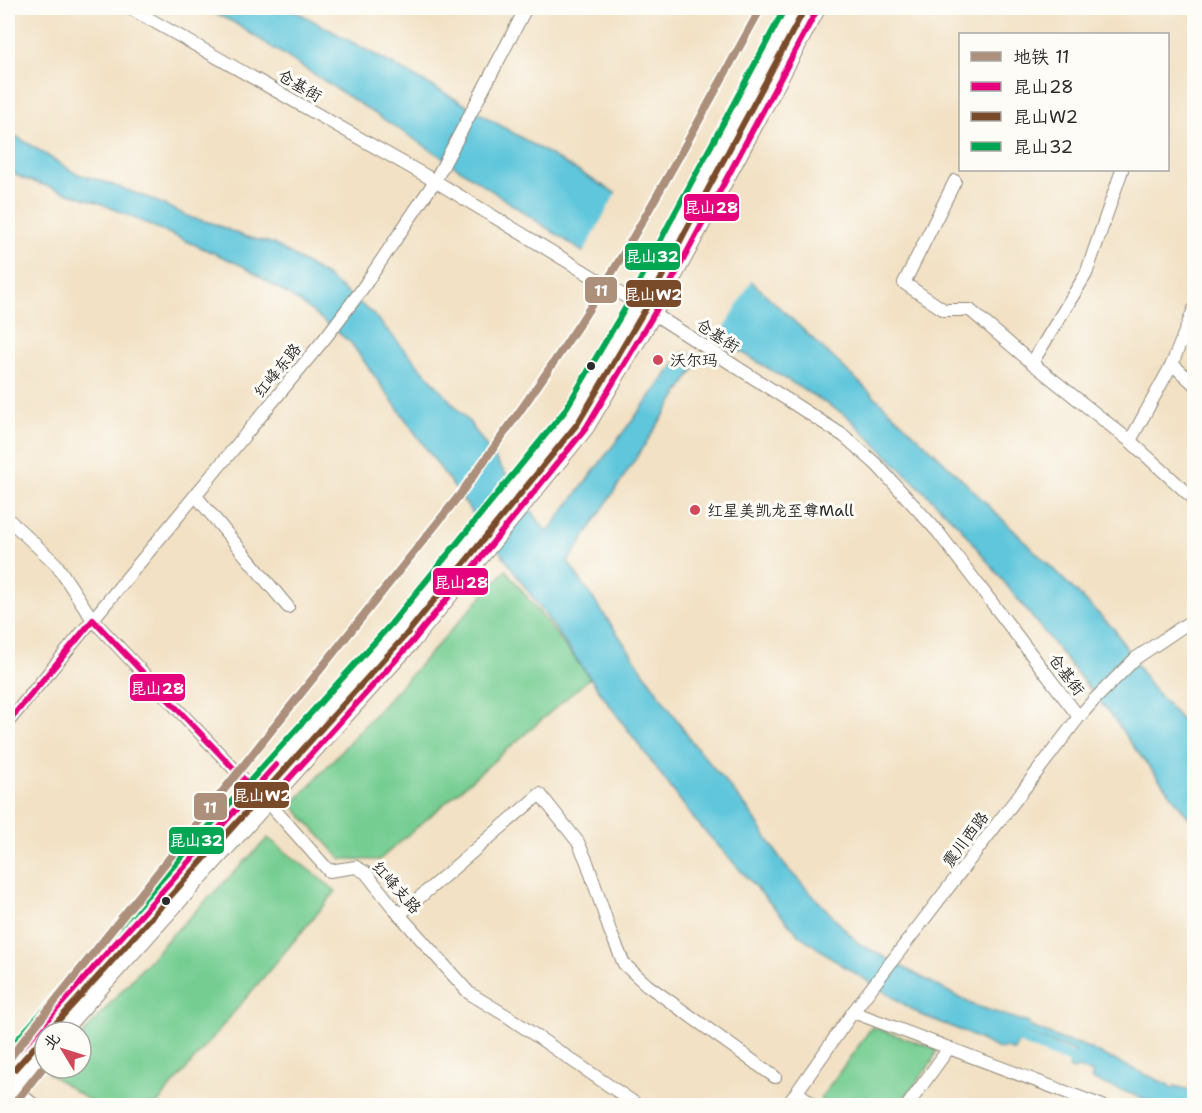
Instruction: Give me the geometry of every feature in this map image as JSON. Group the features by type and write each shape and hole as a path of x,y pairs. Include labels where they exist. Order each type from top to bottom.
{"main road":[{"path":"8,1063 398,630 571,417 641,299 795,8"},
{"path":"72,1020 412,642 586,428 657,309 818,8"},
{"path":"33,1063 8,1089 33,1106"}],"street":[{"name":"仓基街","path":"130,8 641,299 844,436 877,465 938,532 1079,717"},
{"name":"红峰东路","path":"8,722 326,337 360,291 435,181 526,8"},
{"path":"1032,363 1086,274 1122,171"},
{"path":"955,181 904,283 944,310 970,310 1130,441 1194,499"},
{"path":"1130,441 1172,364 1194,309"},
{"path":"1172,364 1194,384"},
{"path":"196,495 288,607"},
{"name":"红峰支路","path":"8,519 56,564 93,620 268,802 328,871 356,867 366,873 399,915 469,993 507,1016 639,1106"},
{"name":"震川西路","path":"787,1106 871,987 1079,717 1136,658 1194,619"},
{"path":"399,915 540,795 578,842 624,964 647,985 775,1077"},
{"path":"853,1012 1103,1106"},
{"path":"907,1106 949,1048"},
{"path":"796,1092 815,1106"}],"green space":[{"path":"506,570 590,678 379,860 341,859 292,805"},
{"path":"268,838 336,891 156,1105 96,1105 58,1080 93,1080 93,1023 169,938"},
{"path":"872,1027 937,1049 932,1062 899,1105 829,1105 820,1099"}],"water":[{"path":"203,8 290,8 459,101 632,203 748,278 939,457 1114,629 1150,685 1194,737 1194,824 1117,723 960,527 847,416 592,258 431,150 233,22"},
{"path":"8,133 75,173 151,199 192,218 274,244 326,276 373,314 470,423 547,533 684,352 700,360 568,562 692,742 748,809 786,867 858,943 973,1005 1029,1023 1030,1027 1079,1044 1169,1085 1172,1089 1175,1086 1194,1091 1194,1105 1161,1105 1091,1079 1093,1073 1078,1068 1073,1070 1069,1068 1075,1051 1023,1033 1014,1051 997,1048 921,1015 799,935 694,819 608,703 351,343 301,303 243,266 100,203 22,178 8,170"}],"pier":[{"path":"617,191 753,278 717,341 582,255"}],"waterway":[{"path":"1006,1032 1088,1065"}],"metro line":[{"name":"11","path":"8,1060 458,497 557,357 613,271 761,8"},
{"name":"11","path":"12,1106 33,1080"}],"transit line":[{"name":"昆山32","path":"8,1050 391,624 564,412 630,300 785,8"},
{"name":"昆山28","path":"8,722 93,620 268,802 412,642 586,428 654,314 818,8"},
{"name":"昆山W2","path":"59,1020 405,636 578,423 646,308 803,12"},
{"name":"昆山28","path":"8,1063 276,765"},
{"name":"昆山W2","path":"15,1069 33,1049"}],"place":[{"name":"沃尔玛","path":"658,360"},
{"name":"红星美凯龙至尊Mall","path":"695,510"}]}
